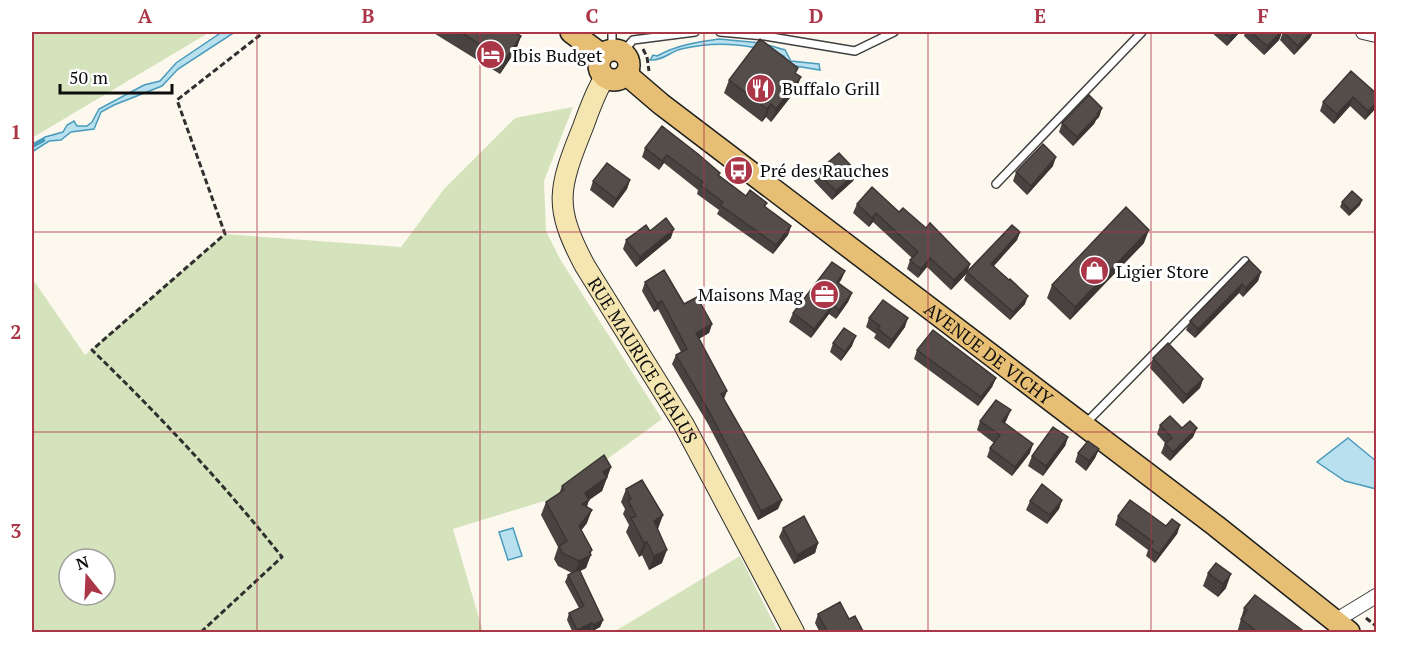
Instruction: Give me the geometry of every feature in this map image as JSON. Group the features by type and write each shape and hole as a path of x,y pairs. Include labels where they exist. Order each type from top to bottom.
{"main road":[{"path":"571,32 612,47 629,63 626,74 616,80 605,77 599,67 612,47"},
{"name":"AVENUE DE VICHY","path":"626,74 661,104 1216,526 1342,627"}],"street":[{"path":"1363,32 1377,35"},
{"name":"RUE MAURICE CHALUS","path":"605,77 566,168 561,194 564,221 585,266 684,425 794,633"},
{"path":"1342,627 1377,596"}],"lane":[{"path":"612,47 633,40 695,32"},
{"path":"720,32 765,36 855,51 894,32"},
{"path":"996,184 1142,32"},
{"path":"1084,426 1245,261"}],"path":[{"path":"201,633 282,557 232,495 179,437 92,350 225,234 177,100 264,32"}],"green space":[{"path":"32,32 210,32 32,138"},
{"path":"573,107 544,181 546,231 560,259 662,419 554,498 453,529 483,632 32,632 32,278 85,355 225,234 401,247 444,189 515,118"},
{"path":"740,556 778,632 609,632 617,630"}],"water":[{"path":"222,32 235,32 178,69 162,86 101,112 94,129 71,132 61,140 49,141 32,152 32,146 45,137 63,132 67,125 74,121 77,126 87,126 99,109 144,85 160,81 176,63"},
{"path":"719,39 761,43 785,50 791,61 819,64 820,70 789,65 784,56 776,52 729,44 681,49 650,60 653,55 657,56 680,47"},
{"path":"1348,438 1376,461 1376,489 1345,481 1317,462"},
{"path":"513,528 522,556 508,560 499,532"}],"building":[{"path":"460,32 514,32 521,36 505,60"},
{"path":"1224,32 1235,32 1230,37"},
{"path":"1251,32 1281,32 1267,46"},
{"path":"1283,32 1311,32 1298,46"},
{"name":"Buffalo Grill","path":"760,39 798,68 795,73 801,77 776,109 771,104 767,109 729,80"},
{"path":"1351,71 1377,94 1377,102 1368,111 1353,97 1337,114 1323,102"},
{"path":"1089,95 1102,108 1077,137 1062,123"},
{"path":"662,126 720,173 718,175 746,196 750,190 767,203 764,206 791,226 776,245 720,205 723,202 700,185 703,182 667,155 662,161 645,148"},
{"path":"1043,144 1056,157 1031,186 1016,172"},
{"path":"839,153 857,172 836,191 817,172"},
{"path":"607,163 630,180 616,199 593,181"},
{"path":"872,187 899,212 903,208 926,228 930,223 970,264 954,280 930,258 921,269 910,260 918,252 876,213 872,218 857,204"},
{"path":"1352,191 1362,200 1351,211 1342,202"},
{"name":"Ligier Store","path":"1126,207 1149,230 1075,307 1052,285"},
{"path":"666,218 674,229 640,257 626,240 646,225 650,231"},
{"path":"1012,225 1020,232 991,264 1028,296 1013,312 967,272"},
{"path":"1249,260 1261,272 1246,288 1242,284 1198,329 1190,321"},
{"path":"832,262 845,271 837,282 852,293 839,310 833,305 814,329 793,313"},
{"path":"664,270 684,304 697,297 712,324 696,333 727,391 721,394 782,500 761,511 711,415 676,355 687,349 662,301 657,303 645,282"},
{"path":"883,300 908,318 892,340 878,329 880,326 869,318"},
{"path":"844,328 856,336 845,352 833,343"},
{"path":"933,330 996,378 981,397 917,350"},
{"path":"1168,343 1203,379 1186,395 1153,358"},
{"path":"996,400 1011,410 1002,421 1033,444 1015,467 990,448 1000,435 980,421"},
{"path":"1170,416 1182,428 1190,421 1197,428 1173,452 1165,444 1172,438 1160,425"},
{"path":"1053,427 1068,437 1046,466 1032,456"},
{"path":"1088,441 1099,449 1089,461 1078,453"},
{"path":"604,455 611,467 603,472 607,477 585,493 589,500 582,504 592,510 579,526 592,550 589,552 591,555 579,561 562,553 559,546 567,541 546,502 564,490 562,486"},
{"path":"642,480 663,515 654,521 667,550 654,556 647,542 644,543 631,518 636,516 628,500 631,499 626,489"},
{"path":"1042,484 1062,500 1050,515 1030,501"},
{"path":"1130,500 1166,526 1172,519 1180,525 1159,554 1149,547 1153,542 1118,516"},
{"path":"804,516 818,543 797,555 783,528"},
{"path":"1216,563 1231,574 1223,584 1208,573"},
{"path":"579,569 603,620 577,630 569,613 584,606 568,575"},
{"path":"1255,595 1306,633 1259,633 1241,619 1247,610 1244,608"},
{"path":"840,602 849,619 855,616 864,633 828,633 818,614"}],"waterway":[{"path":"32,146 43,140"}],"place":[{"name":"Ibis Budget","path":"491,55"},
{"name":"Buffalo Grill","path":"761,88"},
{"name":"Pré des Rauches","path":"739,170"},
{"name":"Ligier Store","path":"1095,271"},
{"name":"Maisons Mag","path":"824,294"}]}
